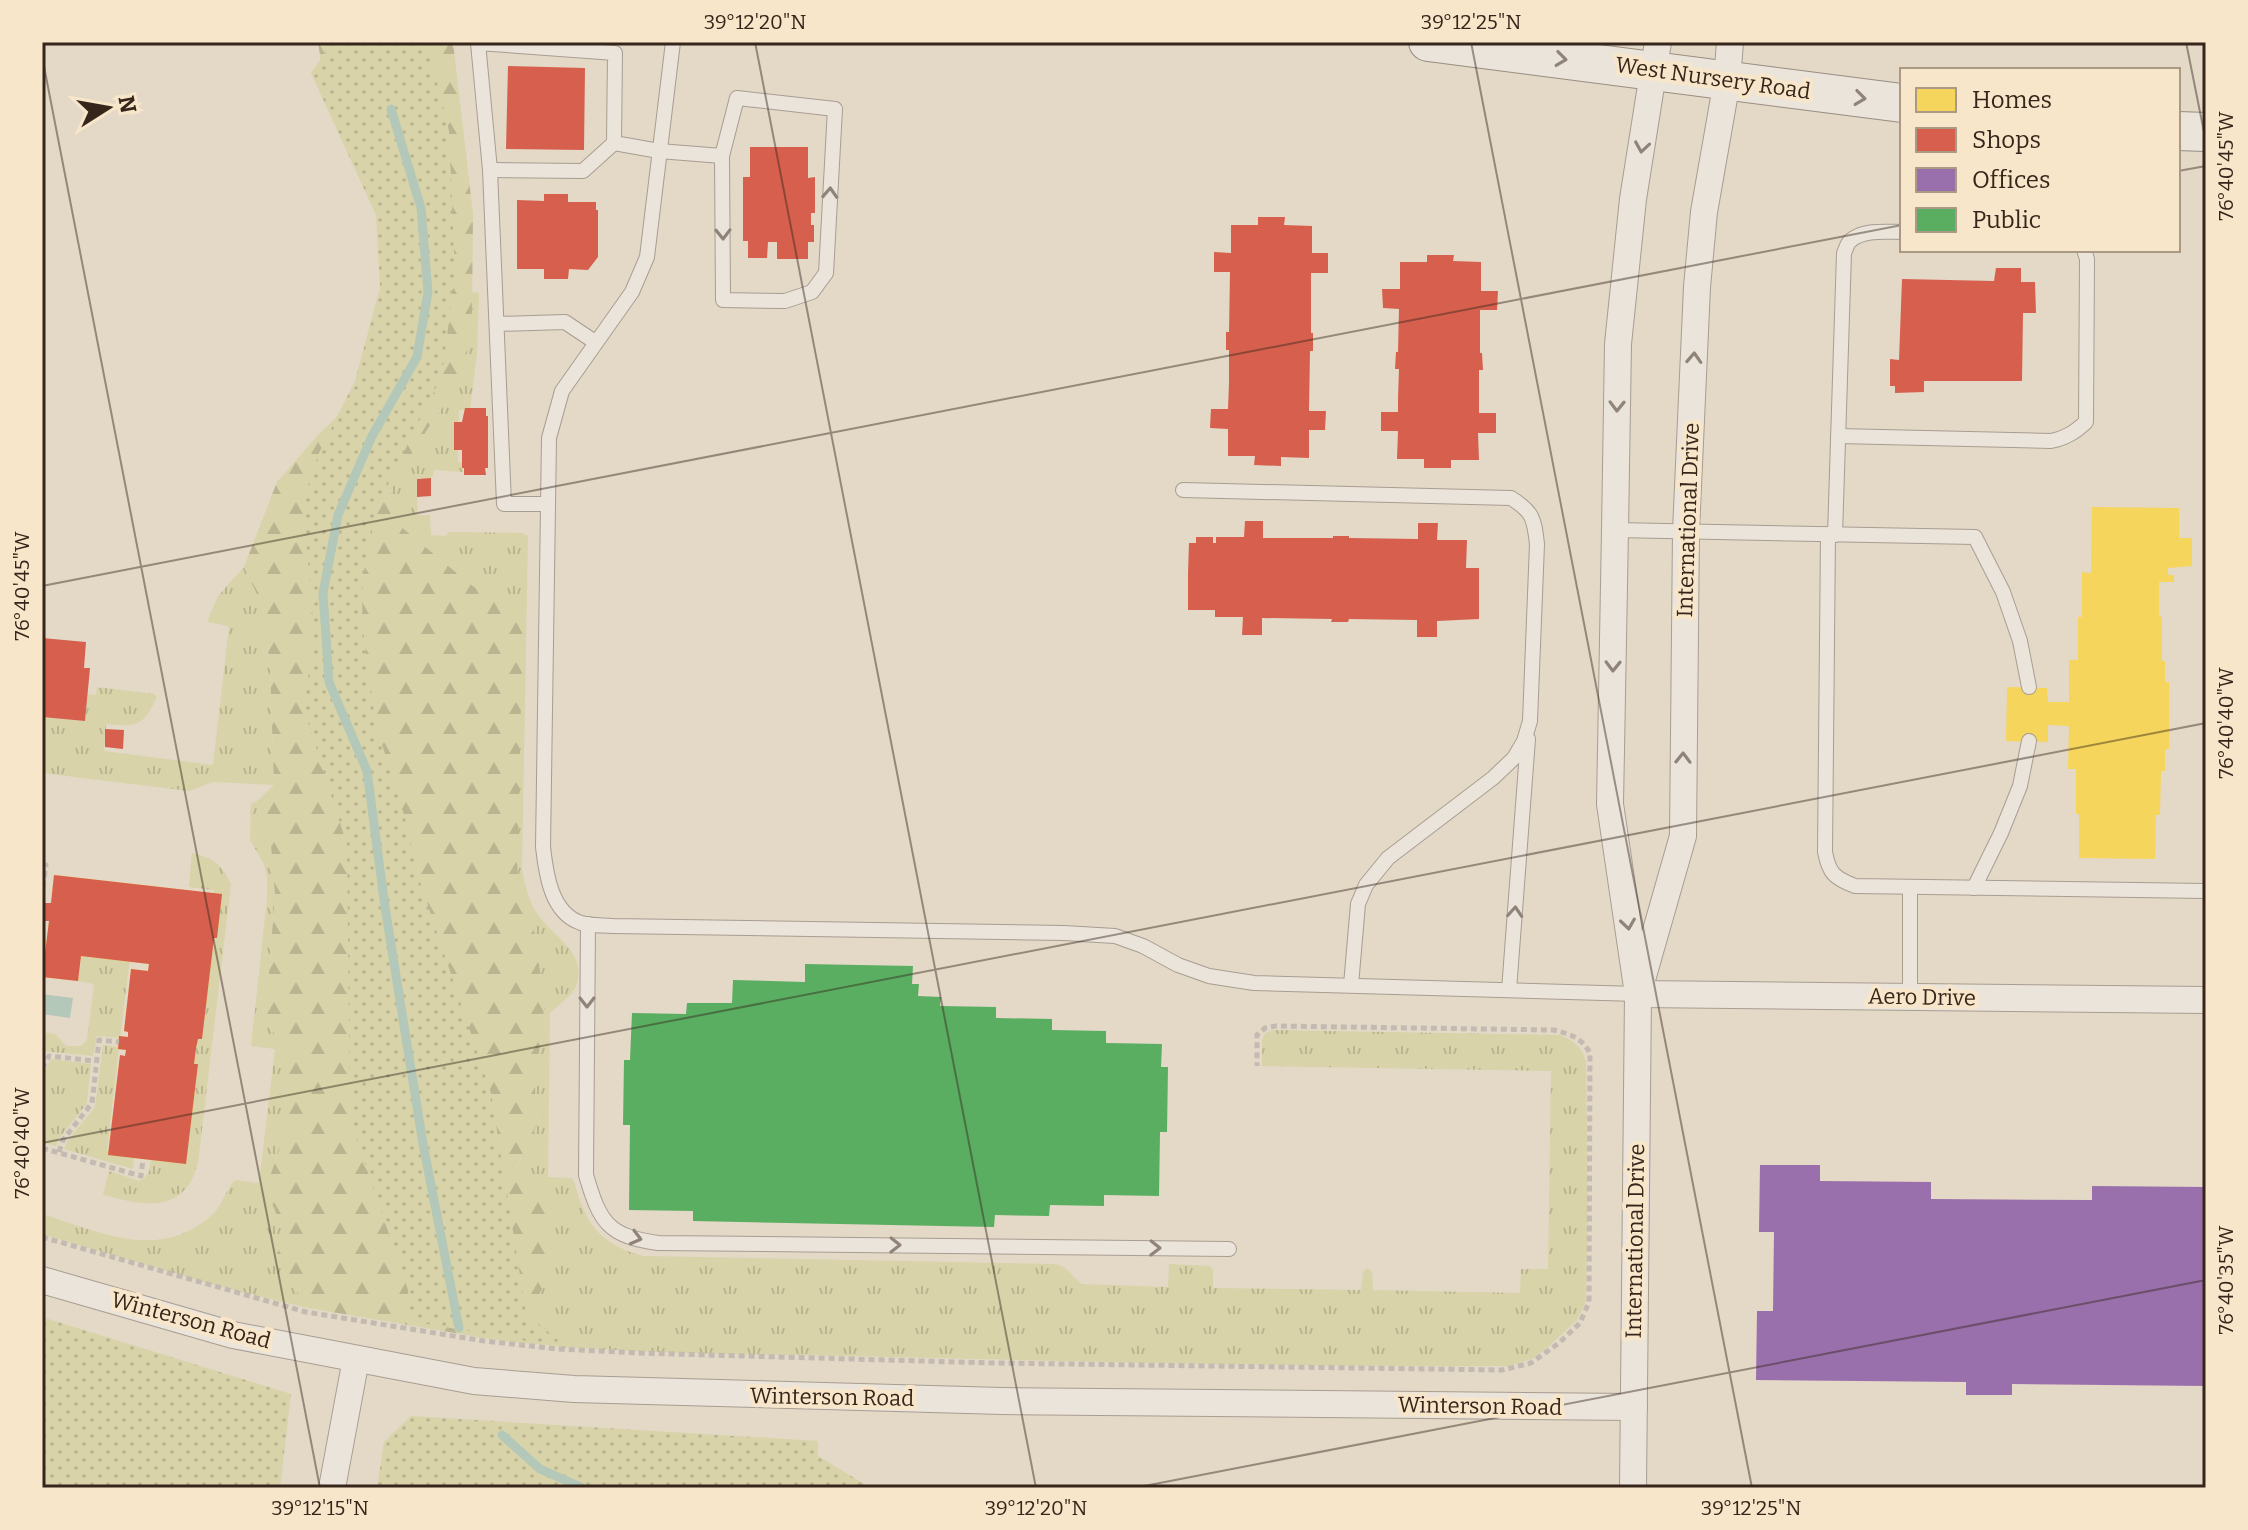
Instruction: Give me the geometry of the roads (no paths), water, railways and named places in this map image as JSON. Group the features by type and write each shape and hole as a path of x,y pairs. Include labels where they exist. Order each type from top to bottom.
{"main road":[{"name":"West Nursery Road","path":"1428,42 1656,56 1727,81 1900,103"},
{"path":"2180,131 2206,132"}],"street":[{"name":"International Drive","path":"1638,994 1683,836 1686,531 1697,287 1704,212 1727,81 1730,42"},
{"name":"International Drive","path":"1633,1488 1638,994 1610,804 1618,344 1633,199 1656,56"},
{"name":"Aero Drive","path":"1638,994 2206,1000"},
{"name":"Winterson Road","path":"42,1280 233,1335 474,1381 574,1389 1002,1401 1634,1407"},
{"path":"332,1488 356,1359"}],"lane":[{"path":"673,42 647,257 632,292 562,391 549,438 543,847 551,892 562,911 580,923 613,926 1115,936 1209,976 1254,983 1638,994"},
{"path":"490,170 583,171 614,143 615,53 478,43 490,170 504,504 548,504"},
{"path":"737,98 835,109 826,273 812,292 785,301 723,300 722,156 737,98"},
{"path":"614,143 659,151 722,156"},
{"path":"1900,232 1862,235 1850,241 1844,253 1838,436 1831,534 1825,852 1828,867 1838,880 1855,886 2206,891"},
{"path":"1838,436 2051,441 2066,438 2079,429 2086,422 2085,252"},
{"path":"497,324 565,322 595,342"},
{"path":"1183,490 1511,498 1528,509 1535,525 1537,544 1530,721 1509,990"},
{"path":"1615,530 1975,537 2003,592 2020,641 2029,687"},
{"path":"1351,985 1358,904 1366,885 1388,858 1493,778 1514,758 1524,741 1530,721"},
{"path":"1974,888 2020,786 2029,741"},
{"path":"1910,887 1910,997"},
{"path":"588,924 586,1175 601,1215 615,1231 632,1239 658,1243 1229,1249"}],"waterway":[{"path":"391,109 421,208 428,292 417,357 372,436 338,515 323,593 329,682 367,771 423,1144 459,1328"},
{"path":"502,1435 540,1469 583,1488"}]}
